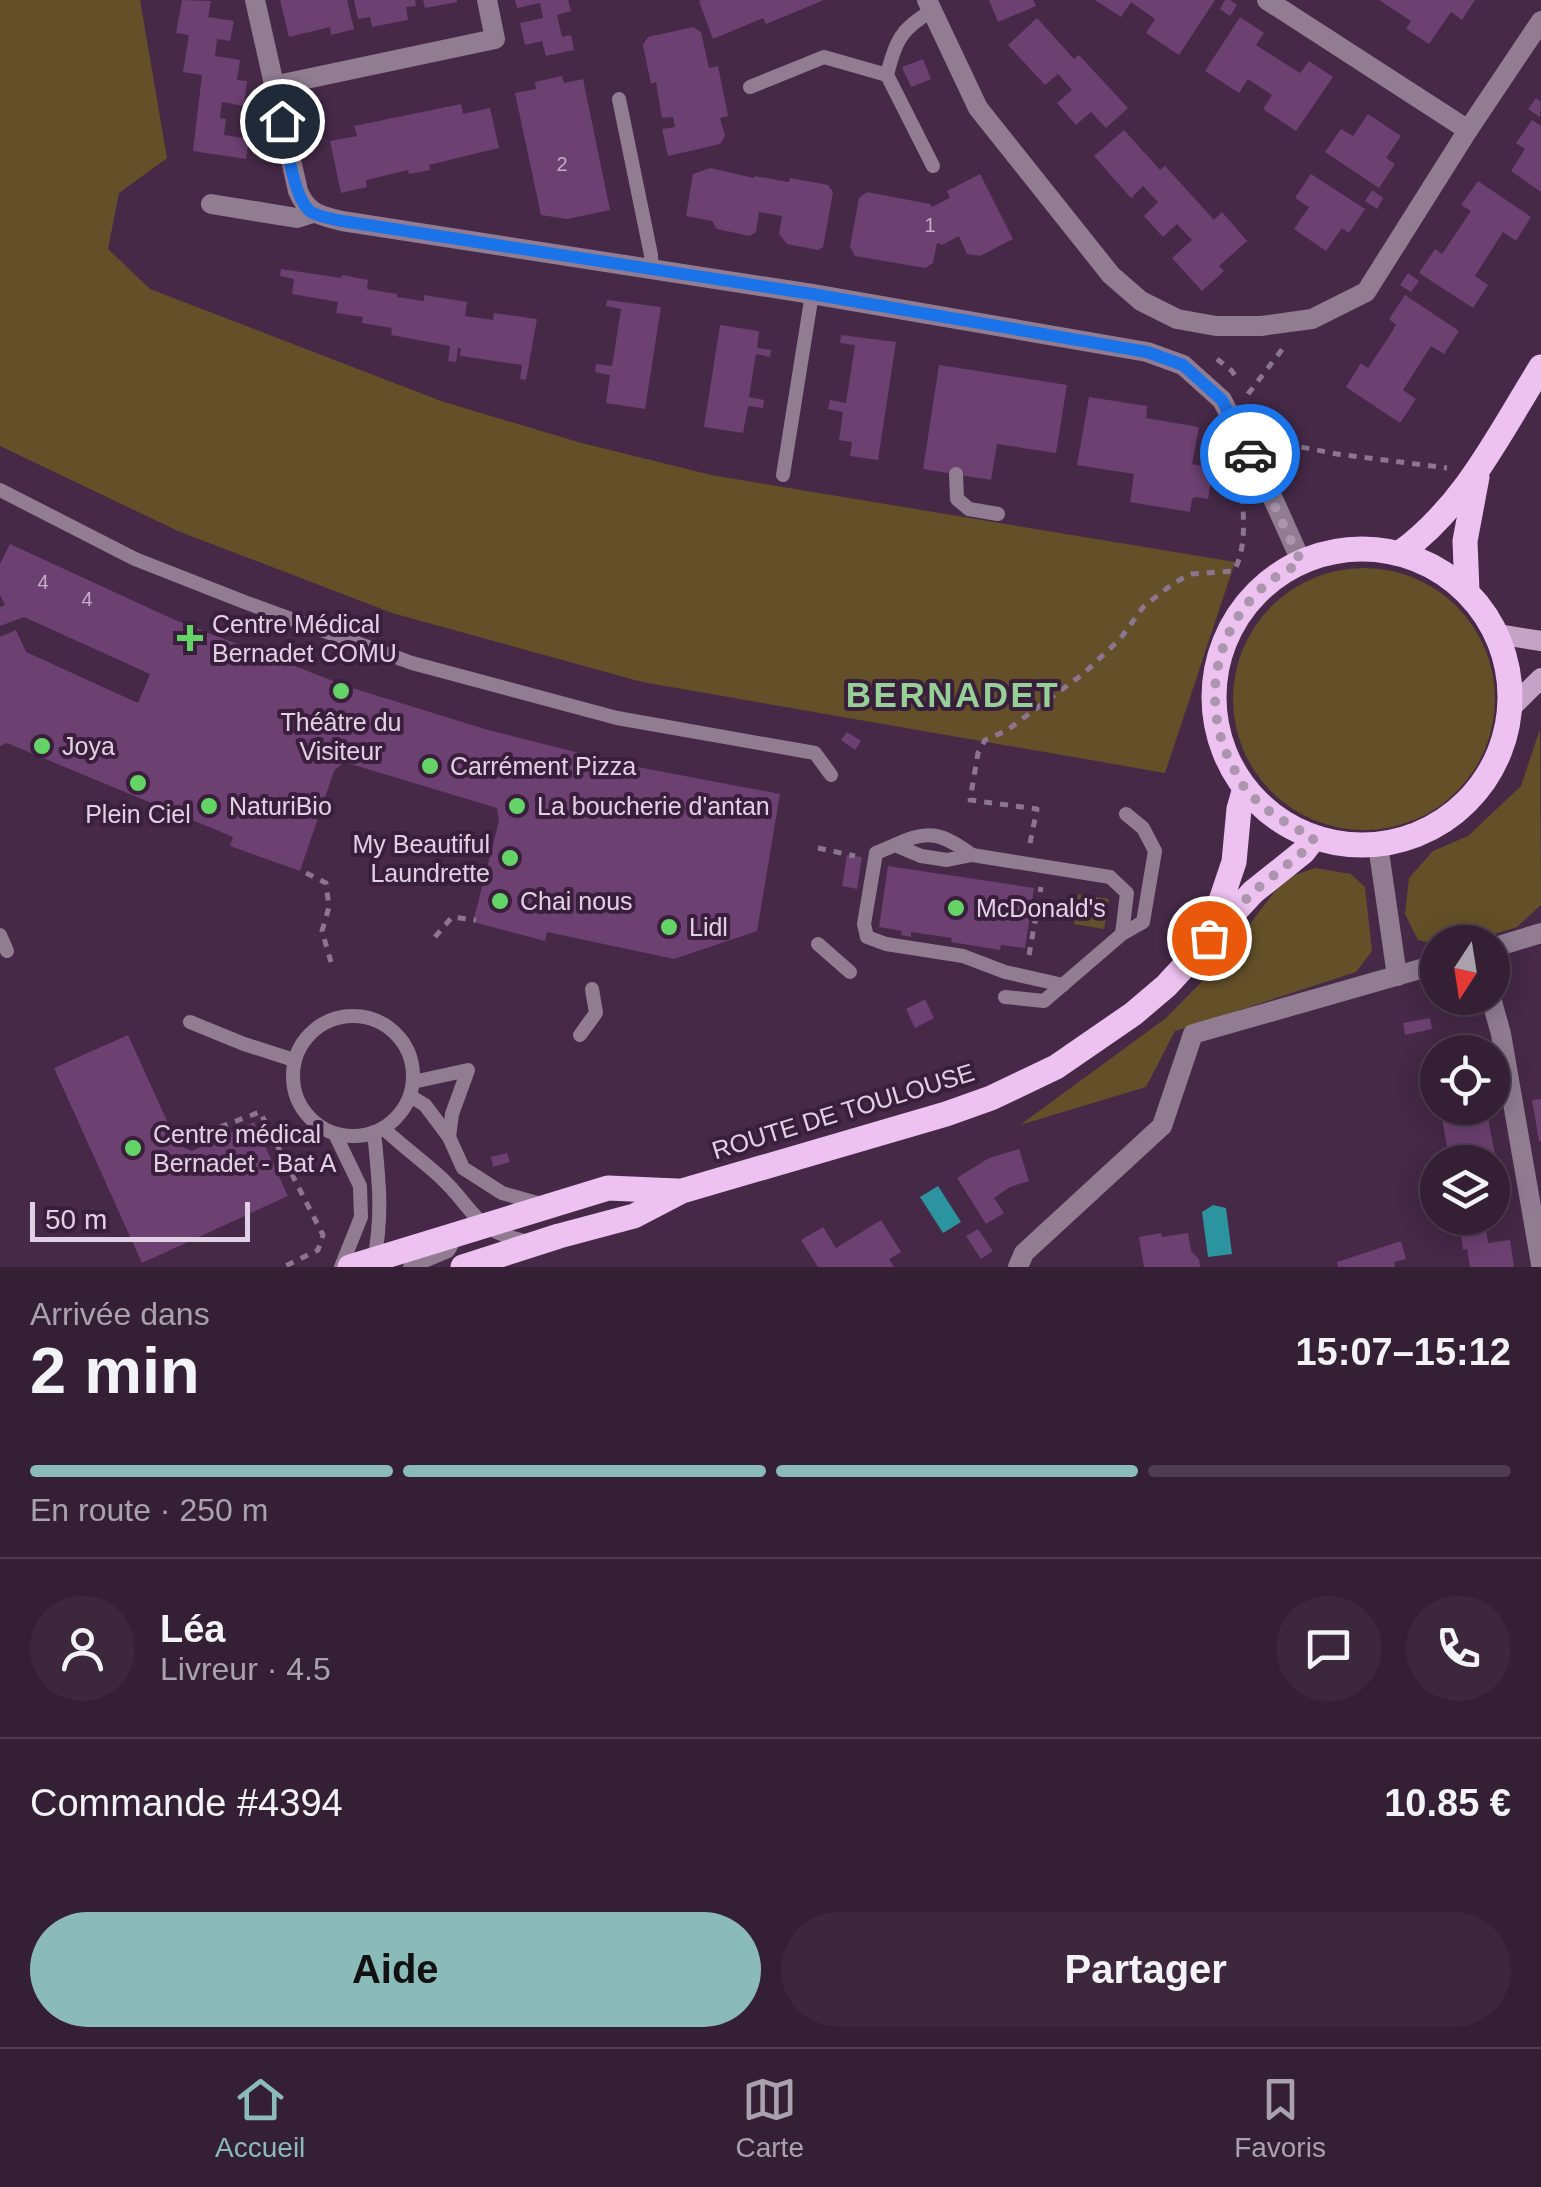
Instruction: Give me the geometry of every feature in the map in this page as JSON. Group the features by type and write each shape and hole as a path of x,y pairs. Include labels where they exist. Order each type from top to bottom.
{"main road":[{"path":"1400,554 1441,518 1478,472 1531,390 1541,367"},
{"path":"1467,591 1465,541 1478,472"},
{"path":"1350,549 1400,554 1436,568 1467,591 1497,634 1509,670 1511,708 1499,758 1470,800 1428,830 1378,845 1314,838 1276,818 1244,788 1223,749 1217,720 1214,705 1218,661 1235,620 1264,586 1301,562 1350,549"},
{"path":"1209,938 1234,862 1244,788"},
{"name":"ROUTE DE TOULOUSE","path":"462,1267 634,1216 682,1192 946,1114 992,1098 1056,1067 1166,986 1253,892 1303,852 1314,838"},
{"name":"ROUTE DE TOULOUSE","path":"366,1264 608,1188 682,1192"}],"street":[{"path":"256,0 298,191 313,213 342,221 812,294 1147,352 1183,365 1222,400 1301,562"},
{"path":"273,86 495,39 487,0"},
{"path":"1267,0 1468,130"},
{"path":"929,5 978,108 1111,275 1141,301 1177,319 1216,326 1261,326 1312,318 1366,292 1541,21"},
{"path":"212,204 297,218 313,213"},
{"path":"1497,634 1541,641"},
{"path":"1511,708 1541,678"},
{"path":"1378,845 1397,976"},
{"path":"1510,942 1541,932"},
{"path":"1018,1267 1024,1253 1162,1126 1192,1034 1420,969"},
{"path":"1496,1015 1541,1264"}],"lane":[{"path":"929,5 894,45 886,75 933,166"},
{"path":"750,86 824,58 886,75"},
{"path":"618,99 652,270"},
{"path":"783,475 812,294"},
{"path":"956,474 957,499 969,509 998,514"},
{"path":"0,490 135,558 246,603 412,662 617,718 815,753 830,775"},
{"path":"1005,996 1044,1002 1122,934 1144,922 1155,851 1142,828 1126,814"},
{"path":"1063,985 1005,972 963,956 886,944 867,937 864,924 876,853 895,845 921,856 948,860 972,855 1110,877 1127,893 1122,934"},
{"path":"0,935 7,950"},
{"path":"818,944 850,972"},
{"path":"580,1035 596,1013 592,990"},
{"path":"334,1019 373,1019 404,1044 411,1062 411,1089 404,1108 378,1130 352,1136 335,1134 318,1126 296,1097 294,1060 316,1028 334,1019"},
{"path":"190,1022 294,1060"},
{"path":"411,1089 468,1070 452,1114 449,1136"},
{"path":"411,1089 449,1136 463,1168 502,1194 546,1206"},
{"path":"378,1130 440,1176 477,1220 503,1236 536,1243"},
{"path":"366,1264 380,1229 378,1130"},
{"path":"335,1134 360,1186 361,1217 341,1267"},
{"path":"410,1267 448,1251 458,1234"}],"path":[{"path":"1246,396 1275,356 1312,318"},
{"path":"1024,976 1041,885 1024,882 1037,809 970,800 978,753 985,740 1006,731 1083,674 1120,640 1144,606 1174,583 1191,574 1234,571 1240,560 1242,492"},
{"path":"306,873 326,883 329,907 322,931 331,962"},
{"path":"435,938 452,917 476,920"},
{"path":"220,1128 260,1112 323,1235 318,1250 283,1267"}],"shaded area":[{"path":"0,0 140,0 167,158 119,193 108,249 150,289 441,401 578,442 711,475 1235,562 1165,773 642,682 392,613 178,531 0,446"},
{"path":"1364,568 1390,570 1414,578 1457,606 1485,649 1493,673 1493,725 1485,749 1457,792 1414,820 1390,828 1364,830 1338,828 1314,820 1271,792 1243,749 1235,725 1233,699 1235,673 1243,649 1271,606 1314,578 1338,570"},
{"path":"1540,729 1541,905 1510,929 1510,925 1420,925 1418,940 1405,914 1409,878 1433,851 1468,836 1521,786"},
{"path":"1315,868 1351,874 1365,887 1372,951 1356,972 1175,1031 1146,1087 1020,1125 1166,1018 1217,966 1276,890 1292,876"},
{"path":"1078,894 1109,899 1104,929 1074,924"},
{"path":"938,1186 961,1222 943,1233 920,1197"},
{"path":"1213,1205 1226,1208 1232,1254 1208,1257 1202,1212"}],"building":[{"path":"182,0 211,1 208,17 234,21 230,41 217,39 215,56 240,60 237,80 247,81 244,106 222,102 220,118 226,119 224,135 249,139 246,159 193,151 202,75 183,72 189,35 176,33"},
{"path":"280,0 347,0 354,29 331,35 330,27 289,37"},
{"path":"354,0 415,0 416,6 406,7 408,20 372,27 370,17 358,19"},
{"path":"423,0 457,0 457,2 425,8"},
{"path":"515,0 568,0 571,11 557,15 562,37 571,35 574,50 546,56 542,41 525,45 520,23 543,18 540,3 517,8"},
{"path":"824,0 766,24 763,18 713,39 699,1"},
{"path":"989,0 1033,0 1036,6 998,22"},
{"path":"1095,0 1215,0 1179,55 1146,33 1155,19 1131,2 1121,17"},
{"path":"1225,0 1237,5 1230,16 1220,9"},
{"path":"1379,0 1475,0 1462,20 1451,12 1429,44 1406,29 1411,21"},
{"path":"1240,17 1264,33 1256,45 1300,73 1309,61 1333,77 1296,131 1263,109 1272,95 1248,79 1239,93 1205,71"},
{"path":"1037,18 1074,59 1079,55 1128,108 1106,128 1091,112 1076,125 1057,103 1072,90 1058,74 1045,85 1008,45"},
{"path":"693,27 701,32 709,68 718,66 728,116 720,118 725,136 720,144 668,156 662,129 675,127 673,117 662,118 656,82 651,84 643,45 648,37"},
{"path":"923,59 931,79 911,87 902,67"},
{"path":"562,76 564,83 583,79 610,210 567,219 541,215 515,93 536,89 535,82"},
{"path":"1536,98 1541,102 1540,117 1528,109"},
{"path":"461,104 463,114 490,108 499,148 429,165 430,170 409,174 408,170 366,180 367,187 341,193 330,141 357,136 354,126"},
{"path":"1368,114 1401,136 1386,158 1395,164 1379,188 1325,152 1341,129 1353,136"},
{"path":"1532,120 1541,126 1541,192 1511,171 1525,149 1516,143"},
{"path":"1124,130 1160,170 1165,166 1214,220 1222,212 1247,241 1219,266 1224,271 1202,291 1172,258 1192,240 1177,224 1163,237 1144,216 1158,202 1143,186 1131,198 1094,156"},
{"path":"710,168 754,178 789,182 790,178 828,185 833,192 823,247 818,250 787,244 779,234 782,216 759,212 756,232 750,236 717,229 712,221 686,216 693,174"},
{"path":"980,174 1013,239 980,256 967,254 959,236 942,245 937,243 933,263 925,268 855,256 850,247 859,198 867,192 932,207 950,198 947,191"},
{"path":"1311,174 1365,209 1349,233 1342,228 1326,251 1294,229 1309,207 1295,198"},
{"path":"1478,181 1531,217 1516,241 1503,232 1475,276 1488,285 1473,308 1419,273 1435,249 1442,254 1471,211 1461,205"},
{"path":"1372,190 1383,198 1377,209 1365,201"},
{"path":"281,269 368,280 367,289 397,297 424,301 424,295 467,302 465,316 493,320 494,313 537,319 526,380 520,379 522,365 460,356 461,348 456,362 448,361 450,346 391,335 392,328 362,323 363,317 336,313 338,302 292,294 294,279 280,276"},
{"path":"1408,273 1419,281 1411,292 1400,285"},
{"path":"1405,295 1459,331 1444,354 1431,346 1403,390 1416,399 1400,423 1346,387 1361,363 1368,368 1390,335 1396,325 1389,319"},
{"path":"607,300 661,307 645,409 606,403 610,375 595,372 596,364 612,366 621,309 606,306"},
{"path":"720,325 759,331 757,348 771,350 770,357 756,354 749,397 764,400 763,408 748,406 743,433 704,427"},
{"path":"841,335 896,342 878,460 850,456 852,442 839,440 843,412 828,409 830,400 846,403 855,345 840,343"},
{"path":"939,365 1067,385 1056,453 997,444 991,480 923,469"},
{"path":"1089,397 1147,406 1146,418 1199,427 1192,464 1213,468 1208,499 1192,499 1190,512 1130,502 1134,474 1077,465"},
{"path":"10,544 175,620 349,687 488,730 627,765 780,794 757,931 674,959 547,932 545,941 473,922 499,821 497,808 344,762 334,771 300,871 230,846 233,837 7,743 0,746 0,637 16,630 26,652 138,703 150,674 24,617 0,626 0,607 5,605 0,595 0,564"},
{"path":"847,732 861,741 855,750 841,740"},
{"path":"847,855 862,857 857,889 842,886"},
{"name":"McDonald's","path":"888,866 1034,888 1025,948 1001,945 1000,950 911,932 911,937 901,935 902,931 879,927"},
{"path":"925,999 934,1018 915,1028 906,1009"},
{"path":"1430,1018 1432,1029 1405,1035 1403,1023"},
{"name":"Centre médical Bernadet - Bat A","path":"128,1035 178,1145 192,1151 254,1122 288,1196 142,1263 54,1068"},
{"path":"1541,1099 1541,1141 1539,1141 1532,1100"},
{"path":"1443,1125 1489,1125 1493,1145 1447,1145"},
{"path":"1019,1149 1029,1181 994,1198 1004,1213 986,1224 957,1178 989,1158"},
{"path":"507,1153 510,1162 493,1167 491,1157"},
{"path":"881,1220 901,1252 889,1259 894,1267 818,1267 801,1240 823,1227 836,1248"},
{"path":"978,1229 993,1251 981,1259 966,1236"},
{"path":"1161,1233 1162,1237 1188,1233 1191,1251 1199,1259 1200,1267 1144,1267 1139,1237"},
{"path":"1461,1235 1487,1235 1488,1243 1510,1240 1514,1267 1470,1267 1467,1249 1463,1250"},
{"path":"1401,1241 1406,1259 1394,1262 1395,1267 1338,1267 1337,1262"}],"way so far":[{"path":"1209,938 1314,838 1276,818 1244,788 1223,749 1214,705 1218,661 1235,620 1264,586 1301,562 1250,454"}],"place":[{"name":"Centre Médical Bernadet COMU","path":"190,638"},
{"name":"Théâtre du Visiteur","path":"341,691"},
{"name":"Joya","path":"42,746"},
{"name":"Carrément Pizza","path":"430,766"},
{"name":"Plein Ciel","path":"138,783"},
{"name":"NaturiBio","path":"209,806"},
{"name":"La boucherie d'antan","path":"517,806"},
{"name":"My Beautiful Laundrette","path":"510,858"},
{"name":"Chai nous","path":"500,901"},
{"name":"McDonald's","path":"956,908"},
{"name":"Lidl","path":"669,927"},
{"name":"Centre médical Bernadet - Bat A","path":"133,1148"}],"district":[{"name":"BERNADET","path":"953,695"}],"route":[{"path":"282,121 298,191 313,213 342,221 812,294 1147,352 1183,365 1202,380 1222,400 1250,454"}]}
